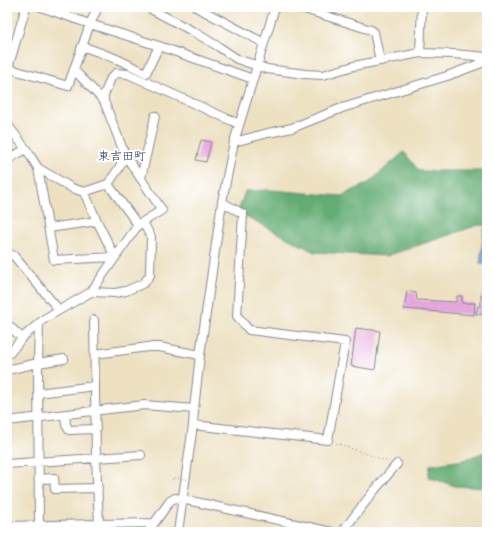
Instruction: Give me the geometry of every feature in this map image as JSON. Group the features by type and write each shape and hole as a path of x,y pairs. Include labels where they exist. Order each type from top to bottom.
{"street":[{"path":"26,7 7,68 68,86 90,24 98,7"},
{"path":"41,7 253,79"},
{"path":"147,7 194,32 237,59 267,69 323,75 354,66 420,53 487,57"},
{"path":"196,7 264,42"},
{"path":"178,532 193,425 200,355 222,202 234,142 275,7"},
{"path":"298,7 371,30 374,32 380,61"},
{"path":"420,53 422,7"},
{"path":"82,46 117,59 146,73 158,46"},
{"path":"234,142 292,128 342,108 447,76 487,61"},
{"path":"74,70 104,101"},
{"path":"10,353 22,338 39,323 91,292 140,223 162,210 125,155 104,101 104,95 111,78 116,73 128,74 239,124"},
{"path":"141,178 155,116"},
{"path":"7,124 38,168 54,260 115,257"},
{"path":"7,160 26,149"},
{"path":"38,168 72,188 84,192 108,184 119,168 125,155"},
{"path":"91,292 126,292 144,283 150,275 151,237 108,184"},
{"path":"84,192 115,257"},
{"path":"193,425 328,440 345,342 249,330 237,316 243,214 222,202"},
{"path":"49,228 97,221"},
{"path":"7,253 14,256 59,310"},
{"path":"94,320 96,458 99,528"},
{"path":"39,323 39,529"},
{"path":"7,324 22,338"},
{"path":"94,354 159,347 200,355"},
{"path":"7,370 64,359"},
{"path":"38,393 95,386"},
{"path":"7,422 144,405 194,409"},
{"path":"65,415 66,425 69,430 96,429"},
{"path":"7,464 141,455"},
{"path":"342,532 397,464"},
{"path":"39,479 54,478 55,489 98,488"},
{"path":"148,532 170,501 175,498 332,532"},
{"path":"7,526 39,529 99,528 154,523"}],"path":[{"path":"328,440 397,464"},
{"path":"178,479 190,480"}],"green space":[{"path":"404,152 419,171 487,171 487,226 478,225 387,256 314,252 238,212 245,191 271,190 341,196 367,184"},
{"path":"487,451 487,488 455,486 428,477 430,465 464,460"}],"water":[{"path":"484,229 487,229 487,265 480,264"}],"building":[{"path":"201,140 211,142 206,162 196,160"},
{"path":"407,291 416,293 417,300 456,302 457,296 462,296 462,303 475,303 474,315 404,309"},
{"path":"481,295 487,295 487,315 476,314 478,306 481,306"},
{"path":"356,328 380,331 375,370 351,366"}],"district":[{"name":"東吉田町","path":"122,155"}]}
